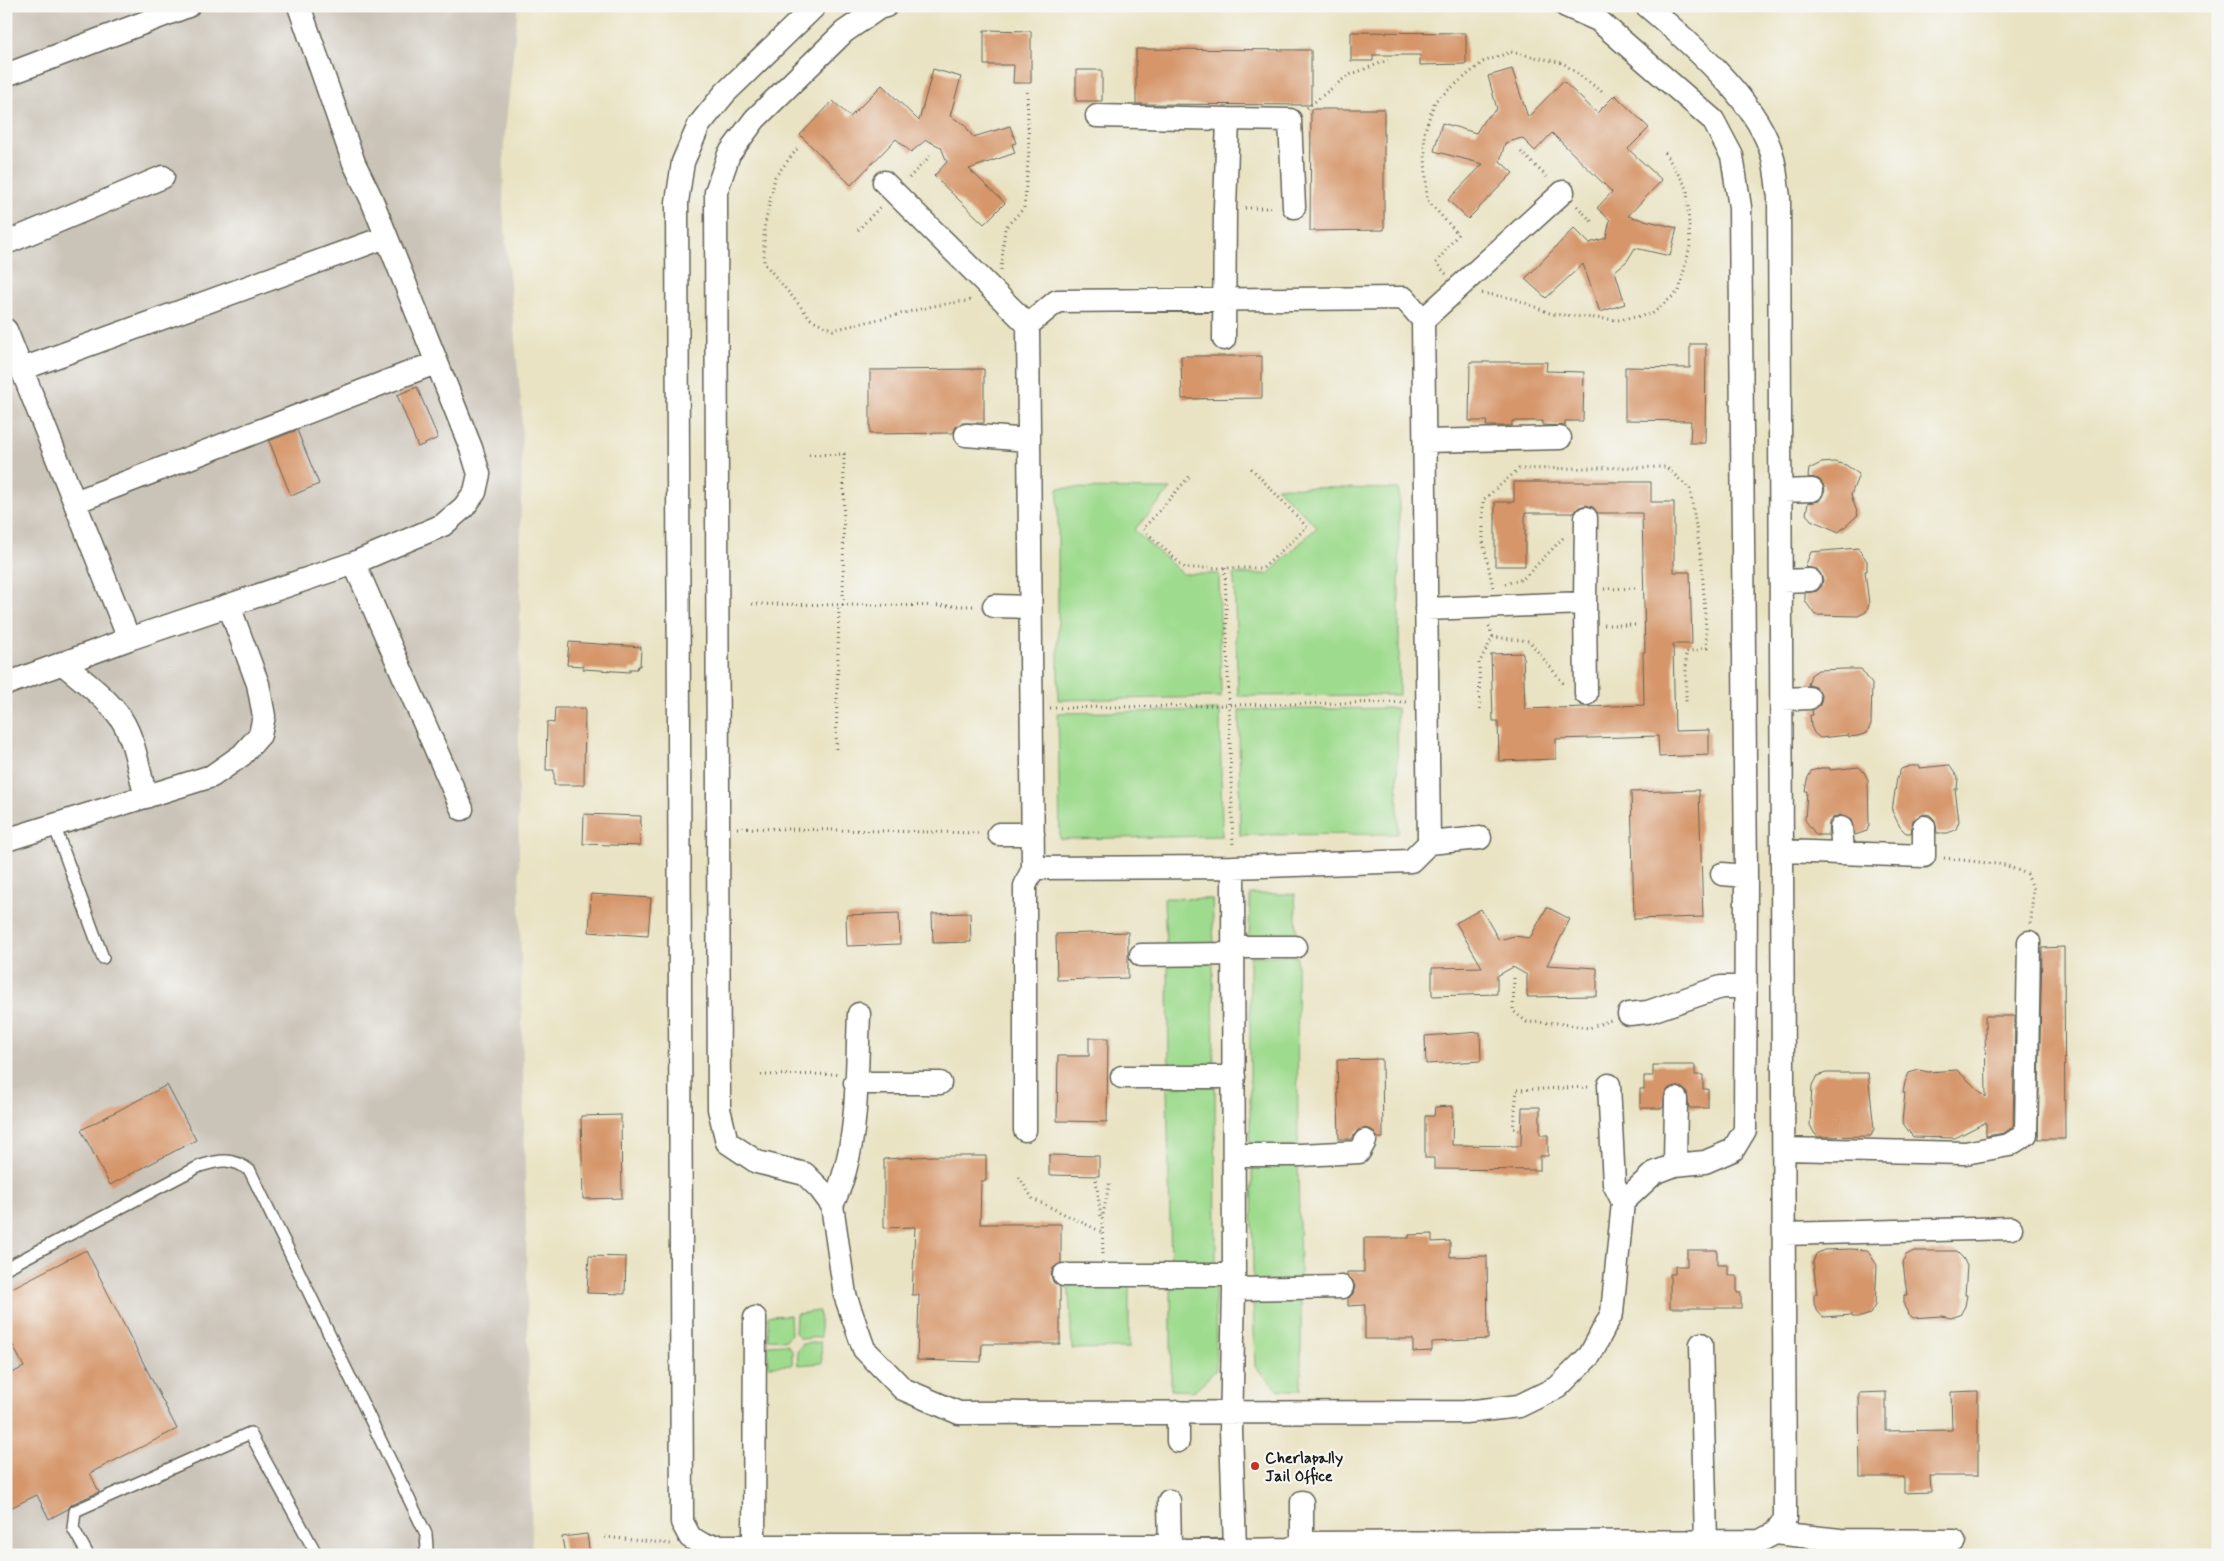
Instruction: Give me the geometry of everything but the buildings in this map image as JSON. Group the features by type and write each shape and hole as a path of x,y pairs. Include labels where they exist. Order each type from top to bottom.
{"street":[{"path":"6,75 188,6"},
{"path":"6,684 129,638 354,563 443,526 464,507 475,492 479,474 471,448 354,163 299,6"},
{"path":"815,6 725,92 699,124 684,162 677,202 682,1522 690,1537 705,1546 1179,1551 1235,1548 1505,1548 1760,1541 1775,1533 1785,1519 1779,197 1770,148 1748,107 1689,42 1647,6"},
{"path":"886,6 879,8 844,32 755,119 729,154 716,192 719,1109 727,1142 757,1162 805,1174 832,1205 845,1295 864,1349 904,1389 959,1413 1465,1412 1518,1406 1558,1387 1590,1355 1612,1313 1623,1202 1614,1184 1609,1085"},
{"path":"1566,6 1598,20 1713,120 1732,156 1740,207 1746,876 1745,1130 1733,1150 1705,1162 1675,1165 1654,1173 1623,1202"},
{"path":"1097,116 1290,120 1294,207"},
{"path":"1224,339 1228,119"},
{"path":"6,243 163,176"},
{"path":"884,182 1028,325 1033,868 1025,886 1025,1130"},
{"path":"1423,320 1562,192"},
{"path":"22,370 386,237"},
{"path":"1028,325 1057,300 1404,298 1423,320 1429,842"},
{"path":"6,330 129,638"},
{"path":"75,502 436,363"},
{"path":"966,436 1029,440"},
{"path":"1425,441 1560,438"},
{"path":"1781,491 1812,490"},
{"path":"1586,518 1586,694"},
{"path":"354,563 462,809"},
{"path":"1781,581 1810,580"},
{"path":"6,840 212,776 242,756 260,735 264,716 258,684 229,606"},
{"path":"994,606 1030,607"},
{"path":"1426,609 1585,606"},
{"path":"62,663 102,696 118,714 128,732 146,797"},
{"path":"1782,699 1809,698"},
{"path":"1783,851 1924,856 1924,827"},
{"path":"1841,828 1843,852"},
{"path":"999,834 1033,834"},
{"path":"1033,868 1233,867 1411,861 1429,842 1480,838"},
{"path":"1233,867 1234,1282 1232,1412 1235,1548"},
{"path":"1722,874 1746,876"},
{"path":"1784,1150 1965,1153 2009,1145 2026,1134 2029,942"},
{"path":"1141,955 1295,947"},
{"path":"1628,1014 1648,1012 1722,987 1745,987"},
{"path":"832,1205 841,1188 850,1160 859,1014"},
{"path":"1122,1076 1234,1077"},
{"path":"855,1079 940,1083"},
{"path":"1675,1165 1676,1098"},
{"path":"1234,1155 1301,1155 1359,1152 1365,1141"},
{"path":"1784,1234 2011,1228"},
{"path":"1064,1275 1103,1275 1342,1288"},
{"path":"754,1546 755,1318"},
{"path":"1702,1344 1706,1541"},
{"path":"1178,1412 1178,1442"},
{"path":"1169,1501 1179,1551"},
{"path":"1294,1549 1302,1502"},
{"path":"1775,1533 1839,1547 1954,1541"}],"lane":[{"path":"54,824 103,958"},
{"path":"6,1268 200,1166 228,1160 241,1164 250,1171 426,1534 427,1548 424,1555"},
{"path":"88,1555 73,1528 75,1511 250,1433 317,1555"}],"path":[{"path":"1605,94 1563,63 1512,52 1483,62 1435,101 1424,133 1427,200 1458,234 1436,262 1458,288 1516,299 1552,314 1618,320 1652,314 1679,291 1690,246 1688,188 1663,150"},
{"path":"1290,120 1347,76 1388,60"},
{"path":"797,149 775,177 764,228 764,263 811,319 833,330 934,306 998,296 1006,228 1024,208 1029,150 1027,91"},
{"path":"1225,209 1294,207"},
{"path":"809,455 844,454 836,749"},
{"path":"1188,477 1143,529 1185,568 1263,568 1307,528 1250,467"},
{"path":"1493,588 1483,542 1483,500 1520,469 1666,467 1690,489 1702,564 1707,648 1686,652 1686,704"},
{"path":"1481,607 1493,588 1523,579 1555,545 1586,518"},
{"path":"1225,568 1233,867"},
{"path":"1585,606 1638,588"},
{"path":"752,604 994,606"},
{"path":"1585,606 1639,624"},
{"path":"1480,709 1479,663 1493,637 1529,641 1572,693 1586,694"},
{"path":"1032,708 1427,702"},
{"path":"718,827 999,834"},
{"path":"1924,856 2005,865 2027,874 2033,888 2029,942"},
{"path":"1514,978 1512,1010 1527,1022 1557,1023 1589,1028 1628,1014"},
{"path":"761,1075 855,1079"},
{"path":"1519,1131 1513,1128 1516,1090 1609,1085"},
{"path":"1019,1177 1032,1199 1102,1232"},
{"path":"1096,1180 1102,1220 1103,1275"},
{"path":"1102,1220 1110,1180"},
{"path":"605,1537 679,1545 690,1537"}],"shaded area":[{"path":"6,6 518,6 504,143 503,210 522,413 518,804 532,1555 6,1555"}],"green space":[{"path":"1276,487 1399,489 1399,695 1238,696 1234,574 1268,574 1317,527"},
{"path":"1058,488 1171,489 1134,530 1183,574 1219,574 1221,697 1058,700"},
{"path":"1397,708 1398,834 1240,835 1239,710"},
{"path":"1220,710 1222,836 1060,839 1058,713"},
{"path":"1250,894 1295,894 1297,938 1249,940"},
{"path":"1164,898 1212,899 1214,946 1166,948"},
{"path":"1250,956 1297,956 1298,1147 1250,1147"},
{"path":"1213,963 1214,1068 1169,1070 1168,964"},
{"path":"1167,1086 1215,1086 1216,1267 1171,1267"},
{"path":"1252,1163 1298,1164 1300,1280 1253,1281"},
{"path":"1129,1282 1129,1348 1072,1349 1069,1291 1066,1286"},
{"path":"1171,1283 1215,1283 1216,1370 1194,1391 1171,1390"},
{"path":"1253,1297 1301,1298 1301,1390 1278,1390 1255,1367"},
{"path":"819,1311 821,1337 801,1339 795,1333 796,1314"},
{"path":"790,1315 791,1334 787,1340 768,1339 768,1316"},
{"path":"821,1342 822,1363 798,1365 797,1351 803,1344"},
{"path":"787,1344 792,1351 792,1365 768,1366 768,1345"}],"place":[{"name":"Cherlapally Jail Office","path":"1255,1466"}]}
